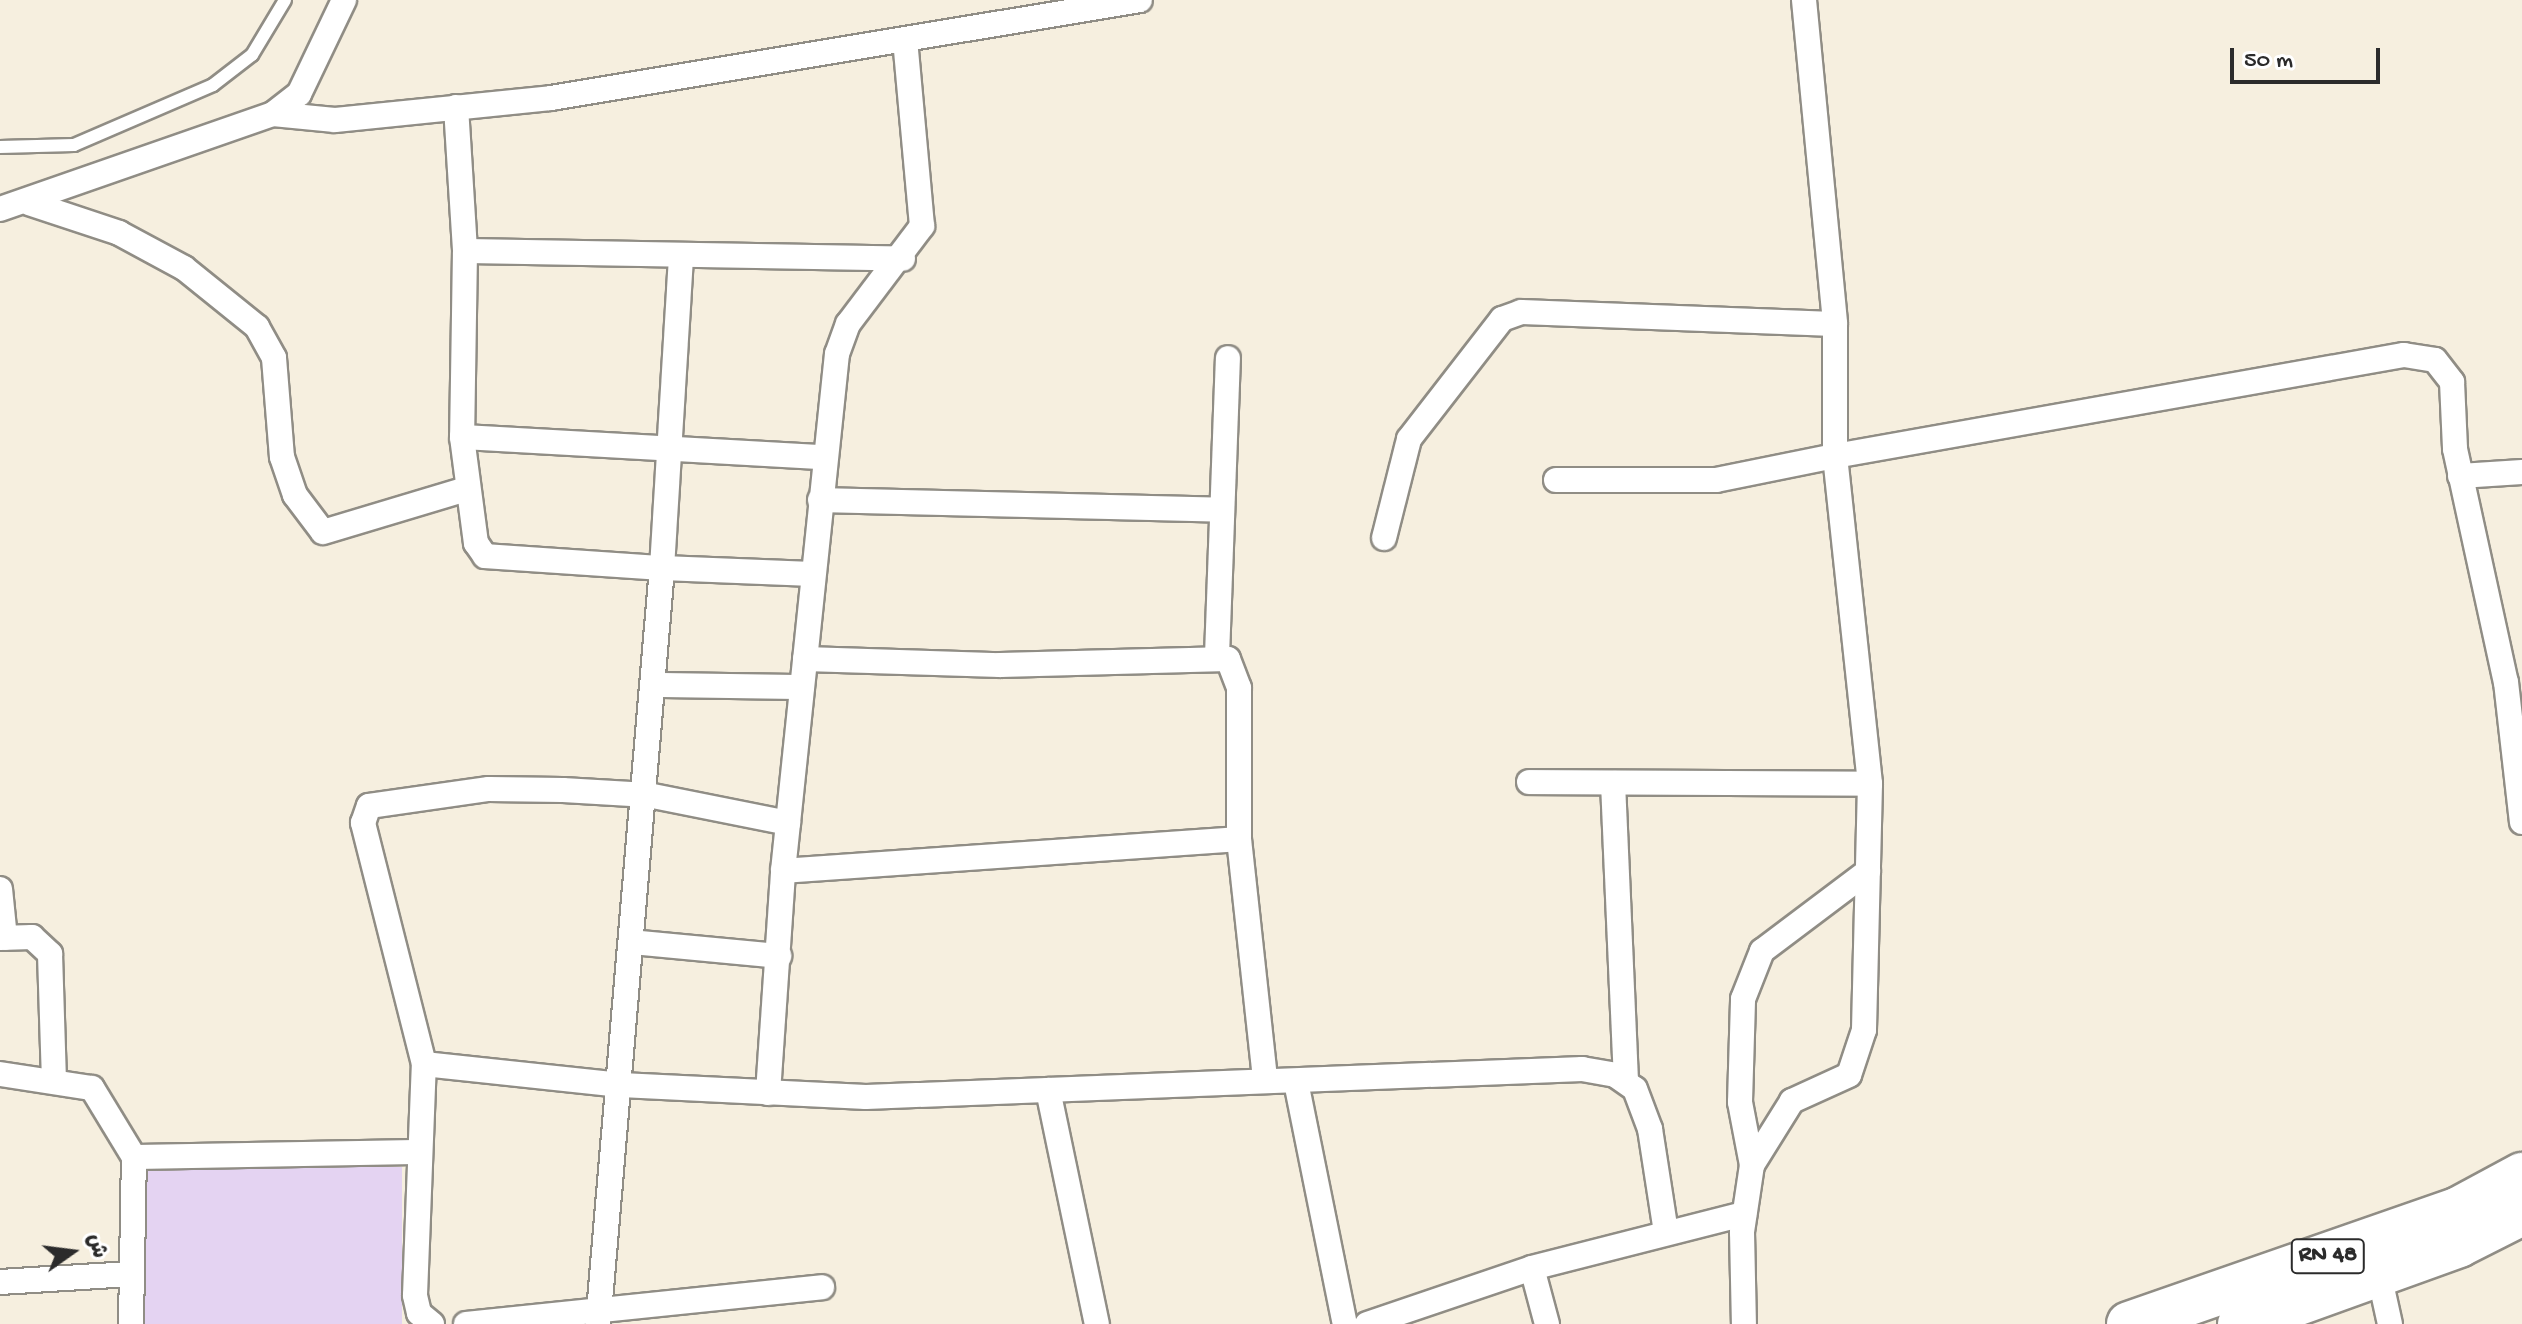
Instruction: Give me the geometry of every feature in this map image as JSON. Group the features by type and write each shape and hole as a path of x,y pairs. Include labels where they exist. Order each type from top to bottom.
{"highway":[{"name":"RN 48","path":"2129,1324 2459,1209 2522,1175"},
{"name":"RN 48","path":"2240,1324 2379,1274 2522,1213"}],"street":[{"path":"0,209 29,203 273,114 299,94 344,0"},
{"path":"273,114 335,120 456,107 905,40 1140,0"},
{"path":"1752,1165 1792,1101 1837,1084 1857,1063 1868,871 1870,784 1835,456 1835,324 1804,0"},
{"path":"768,1093 783,871 824,457 842,336 917,240 922,210 905,40"},
{"path":"456,107 465,251 462,437 466,489 476,543 493,559 813,574"},
{"path":"29,203 119,233 184,268 257,327 274,358 282,457 295,495 323,532 466,489"},
{"path":"465,251 903,259"},
{"path":"598,1316 657,685 681,256"},
{"path":"1384,538 1409,439 1502,319 1521,312 1835,324"},
{"path":"1556,480 1716,480 2404,355 2435,360 2447,370 2460,476 2514,679 2522,822"},
{"path":"1217,656 1228,358"},
{"path":"462,437 669,451 824,457"},
{"path":"2460,476 2522,472"},
{"path":"820,500 1222,510"},
{"path":"805,659 1000,665 1217,656 1235,668 1239,688 1239,839 1265,1080"},
{"path":"657,685 802,687"},
{"path":"1529,782 1870,784"},
{"path":"1613,783 1626,1081 1650,1129 1666,1232"},
{"path":"432,1324 415,1295 417,1152 424,1064 363,823 369,806 489,789 648,795 788,823"},
{"path":"783,871 1239,839"},
{"path":"1744,1324 1744,1214 1752,1165 1740,1102 1743,999 1762,951 1868,871"},
{"path":"0,889 2,938 43,943 53,963 54,1081"},
{"path":"631,942 779,956"},
{"path":"424,1064 621,1085 768,1093 1048,1090 1582,1069 1626,1081"},
{"path":"0,1074 77,1081 104,1100 134,1157 131,1324"},
{"path":"1296,1082 1345,1324"},
{"path":"1048,1090 1097,1324"},
{"path":"134,1157 417,1152"},
{"path":"1367,1324 1532,1268 1744,1214"},
{"path":"1532,1268 1547,1324"},
{"path":"0,1282 132,1274"},
{"path":"2379,1274 2390,1324"},
{"path":"466,1324 598,1316 822,1287"}],"lane":[{"path":"0,147 74,145 213,85 252,55 285,0"}],"shaded area":[{"path":"145,1167 402,1167 402,1324 145,1324"}]}
